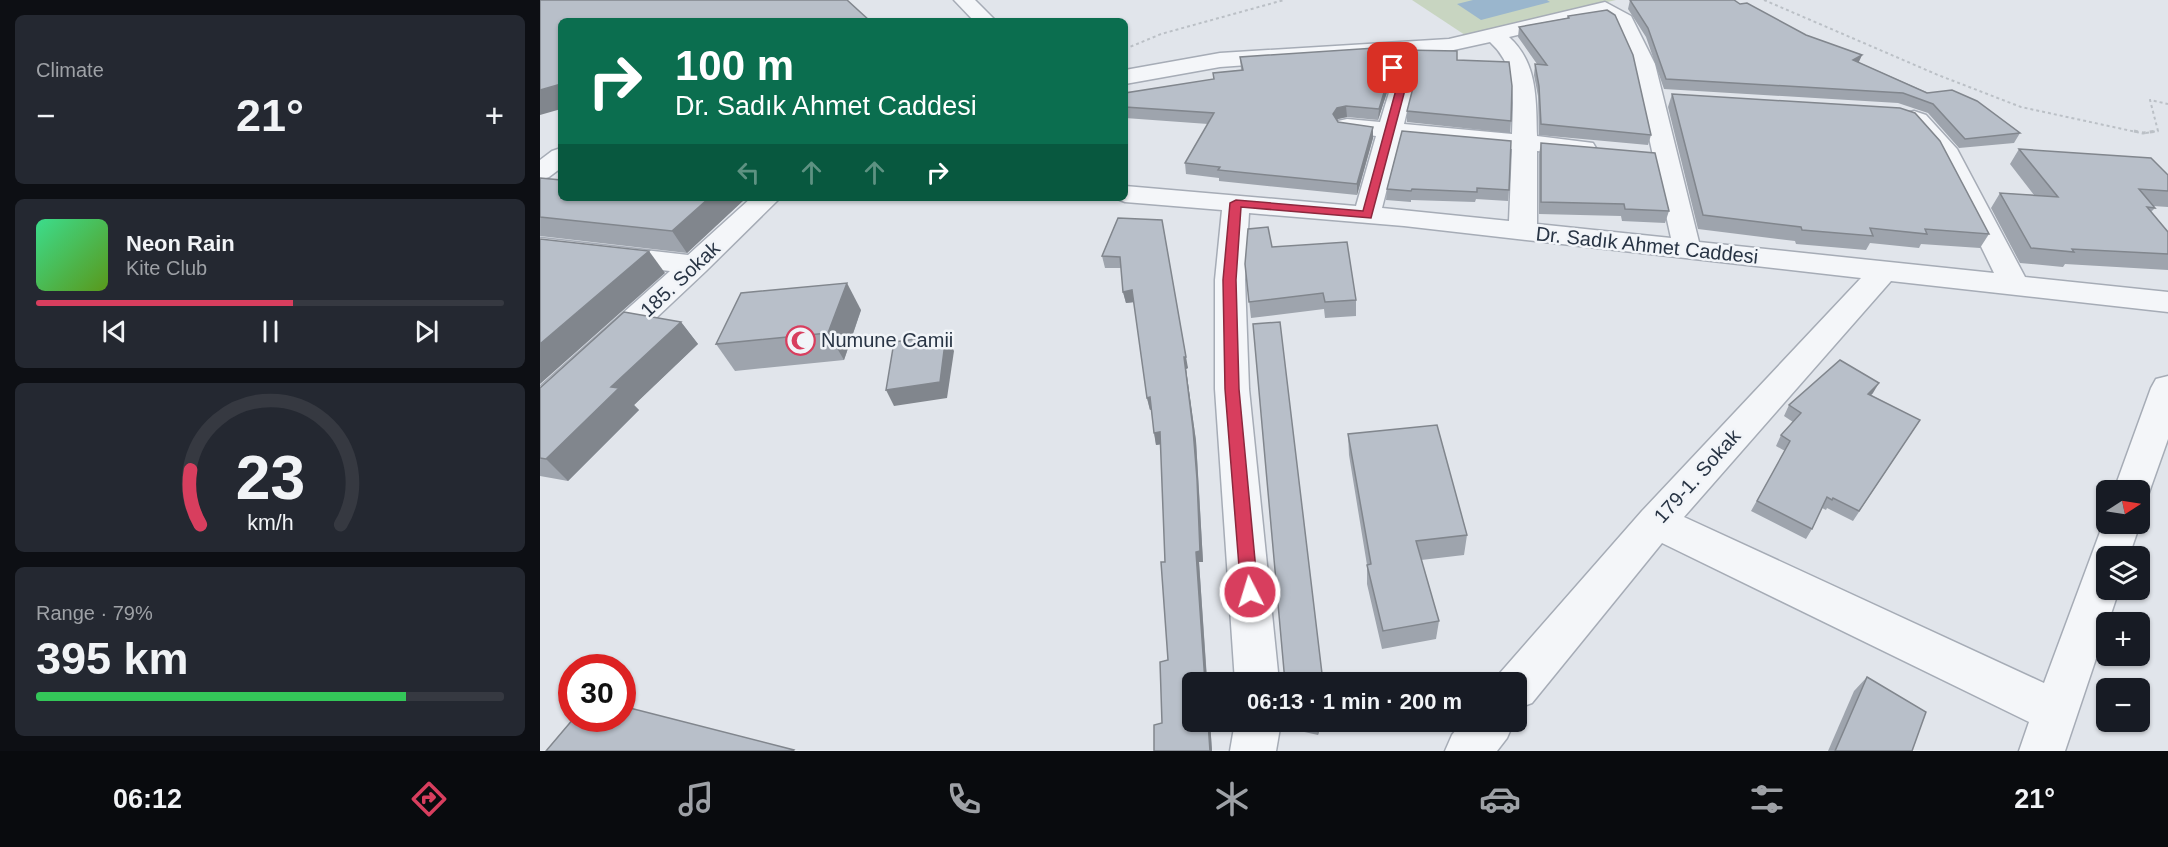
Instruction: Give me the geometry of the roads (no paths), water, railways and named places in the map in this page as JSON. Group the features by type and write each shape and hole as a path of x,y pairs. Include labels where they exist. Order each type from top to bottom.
{"street":[{"path":"964,0 983,18"},
{"path":"1128,77 1220,60 1449,45 1605,8 1624,20 1662,98 1655,155 1687,249"},
{"path":"1494,34 1513,52 1526,89 1523,231"},
{"path":"1367,215 1402,86 1384,49"},
{"path":"1887,111 1898,112 1918,120 1948,154 2014,284"},
{"path":"1347,126 1608,151"},
{"path":"540,147 558,150"},
{"path":"540,172 558,158"},
{"name":"Dr. Sadık Ahmet Caddesi","path":"1128,194 1523,231 2168,302"},
{"name":"185. Sokak","path":"546,396 696,265 764,201"},
{"path":"1236,203 1230,280 1232,389 1256,672"},
{"path":"540,247 696,265"},
{"name":"179-1. Sokak","path":"1527,675 1656,522 1884,271"},
{"path":"2136,480 2168,388"},
{"path":"1656,522 2056,712"},
{"path":"2042,751 2096,596"},
{"path":"1253,751 1256,732"},
{"path":"1468,751 1483,732"}],"water":[{"path":"1473,0 1547,0 1550,2 1481,20 1457,4"}],"place":[{"name":"Numune Camii","path":"800,340"}]}
